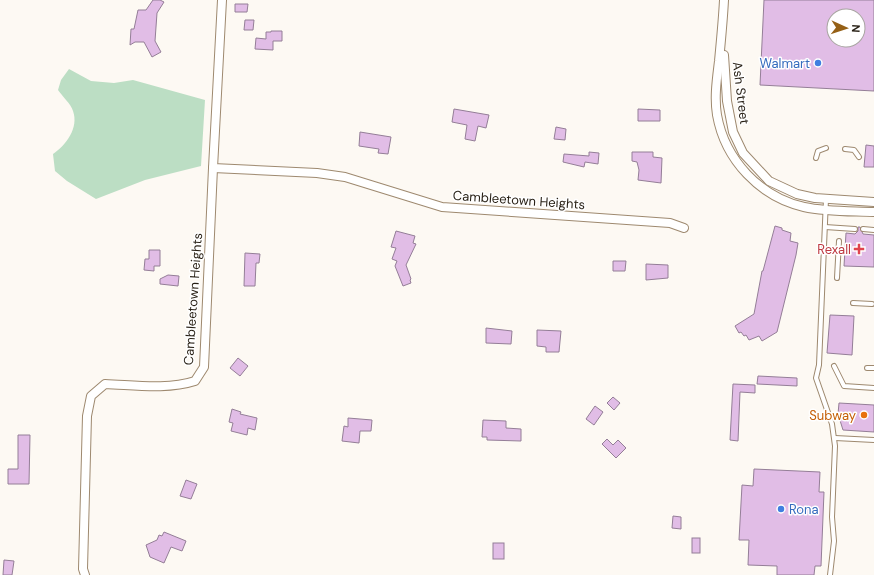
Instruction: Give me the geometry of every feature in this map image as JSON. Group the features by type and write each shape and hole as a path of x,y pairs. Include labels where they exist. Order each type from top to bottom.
{"street":[{"name":"Cambleetown Heights","path":"85,575 83,569 86,416 91,396 105,384 161,386 195,381 204,367 222,0"},
{"name":"Ash Street","path":"724,0 716,92 717,116 733,156 754,182 768,192 803,206 825,210 874,212"},
{"name":"Ash Street","path":"722,32 727,101 733,132 743,153 769,181 781,188 797,194 826,199 874,202"},
{"name":"Cambleetown Heights","path":"213,168 316,173 345,177 442,206 670,223 684,228"}],"lane":[{"path":"816,158 818,151 826,148"},
{"path":"845,149 854,150 859,157"},
{"path":"826,199 819,365 816,378 830,416 835,438 832,517 834,541 830,575"},
{"path":"825,227 855,229"},
{"path":"863,229 874,230"},
{"path":"837,278 840,241"},
{"path":"853,303 872,304"},
{"path":"834,366 844,386 874,388"},
{"path":"867,368 874,368"},
{"path":"835,438 874,440"}],"green space":[{"path":"69,69 91,81 114,83 133,80 205,100 201,166 145,180 96,199 67,181 55,171 53,154 67,141 73,130 74,117 72,108 58,90 61,80"}],"building":[{"path":"153,0 160,0 164,2 157,13 155,41 161,52 152,57 144,42 135,42 130,45 131,29 134,29 138,10 146,10"},
{"name":"Walmart","path":"764,0 874,0 874,91 760,85"},
{"path":"235,4 248,4 247,12 235,12"},
{"path":"245,20 254,20 253,30 244,30"},
{"path":"282,31 282,41 273,41 273,50 255,49 256,38 266,39 266,32"},
{"path":"454,109 489,115 486,128 478,126 475,141 465,139 467,125 452,122"},
{"path":"638,109 660,110 660,121 638,121"},
{"path":"556,127 566,129 565,140 554,139"},
{"path":"360,132 391,137 388,154 378,153 379,149 359,146"},
{"path":"866,145 874,146 874,167 864,167"},
{"path":"589,152 599,153 598,164 585,162 584,167 563,162 564,154 589,156"},
{"path":"632,152 653,152 653,157 662,158 661,183 638,180 639,170 637,162 632,161"},
{"path":"775,226 791,233 790,241 798,243 796,255 777,332 762,341 759,336 749,340 746,335 744,336 741,332 739,333 735,326 754,314 762,271"},
{"name":"Rexall","path":"858,227 860,227 863,234 874,235 874,267 844,266 846,233 855,234 858,231"},
{"path":"396,231 415,236 413,243 416,244 406,265 411,283 403,286 395,266 397,261 392,259 396,248 391,247"},
{"path":"149,250 160,250 160,266 154,266 154,271 144,270 145,259 149,259"},
{"path":"245,253 260,254 259,263 256,263 255,286 244,286"},
{"path":"613,261 626,261 625,271 613,271"},
{"path":"646,264 668,265 668,278 646,280"},
{"path":"168,275 179,276 178,286 160,284 160,279"},
{"path":"830,315 854,316 852,355 827,353"},
{"path":"486,328 512,331 511,344 486,343"},
{"path":"537,330 561,331 559,352 546,352 546,347 537,346"},
{"path":"238,358 248,366 240,376 230,368"},
{"path":"758,376 797,378 797,386 757,384"},
{"path":"733,384 755,385 755,393 740,392 738,441 730,440"},
{"path":"613,397 620,403 614,410 607,403"},
{"path":"839,403 874,405 874,432 843,430 838,414"},
{"path":"595,406 603,412 594,425 586,419"},
{"path":"232,409 241,412 240,414 257,418 255,430 248,428 247,435 231,431 233,423 229,422"},
{"path":"348,418 372,420 371,431 360,431 359,443 342,441 344,426 348,427"},
{"path":"483,420 506,421 506,428 521,429 521,441 487,440 487,437 482,437"},
{"path":"18,435 30,435 29,484 8,484 8,469 18,469"},
{"path":"607,439 613,445 618,440 626,448 616,458 602,444"},
{"name":"Rona","path":"754,469 820,472 819,492 824,492 821,566 815,566 814,575 777,575 777,566 748,565 749,540 739,540 742,485 753,486"},
{"path":"186,480 197,484 191,499 180,496"},
{"path":"673,516 681,517 681,529 672,528"},
{"path":"164,532 186,541 182,551 171,547 164,563 150,557 146,545 157,540 159,535 162,536"},
{"path":"692,538 700,538 700,553 692,553"},
{"path":"493,543 504,543 504,559 493,559"},
{"path":"4,560 14,561 12,575 3,575"}],"place":[{"name":"Walmart","path":"818,63"},
{"name":"Rexall","path":"859,249"},
{"name":"Subway","path":"864,415"},
{"name":"Rona","path":"781,509"}]}
